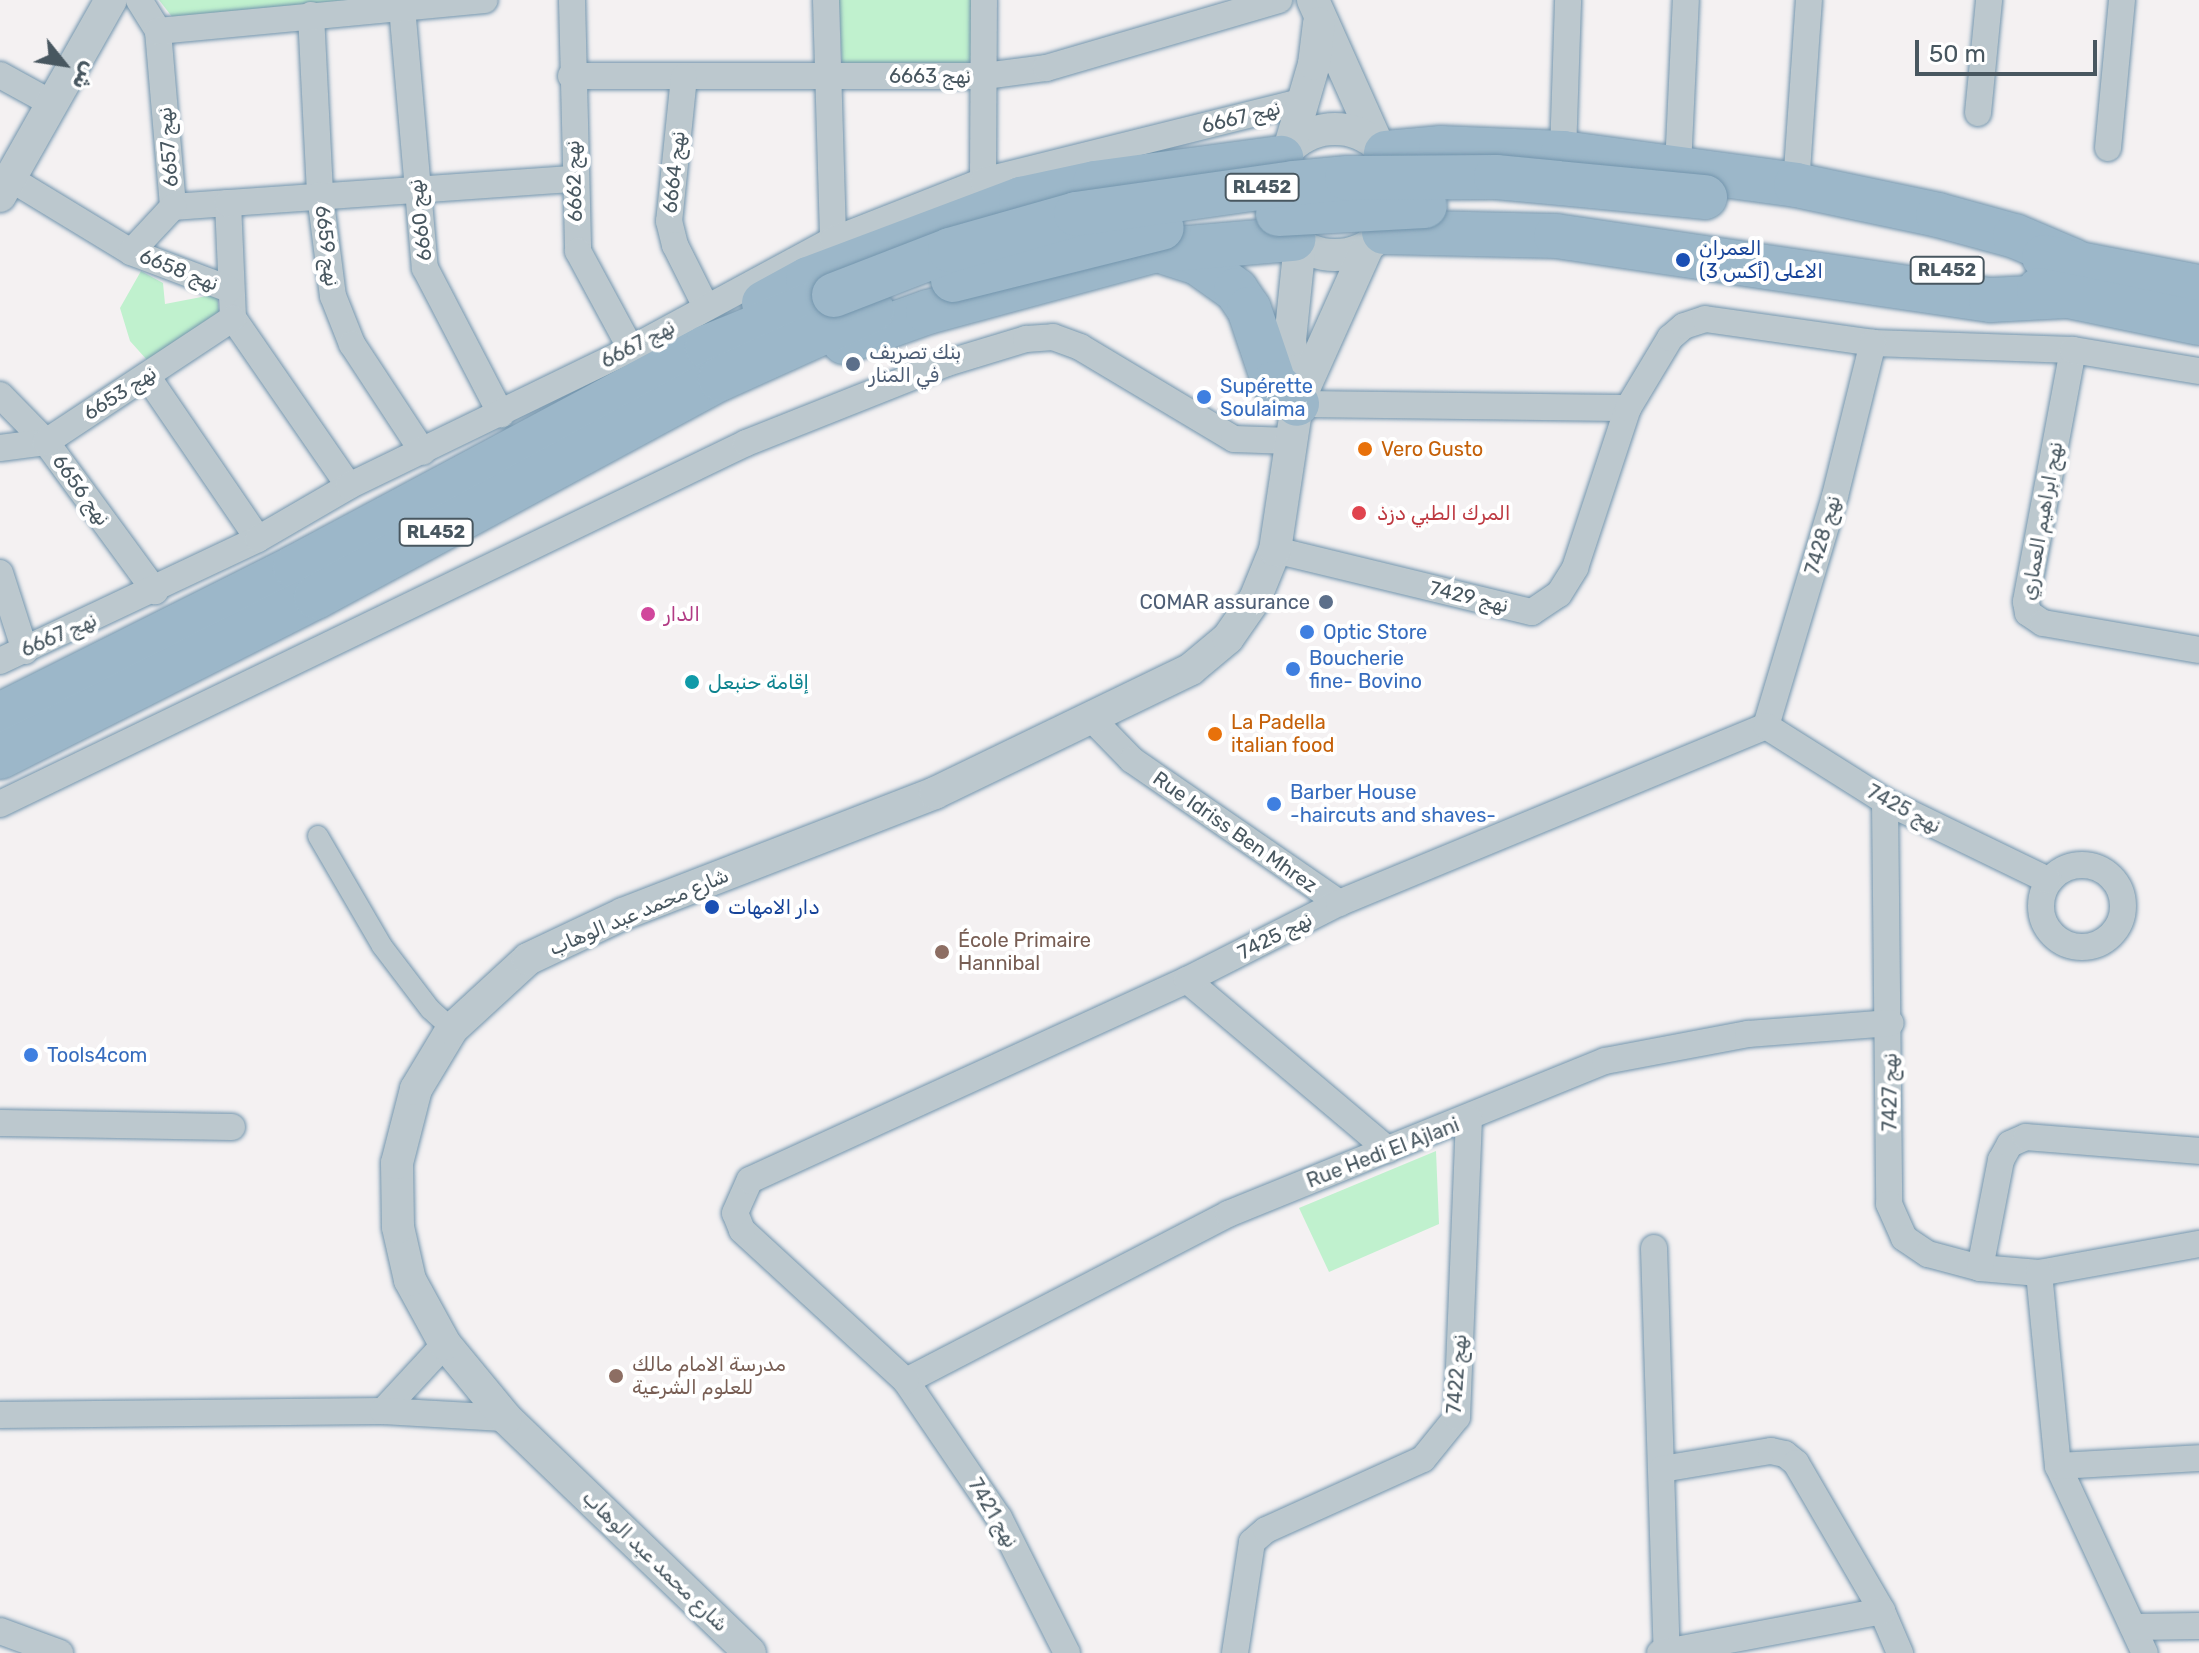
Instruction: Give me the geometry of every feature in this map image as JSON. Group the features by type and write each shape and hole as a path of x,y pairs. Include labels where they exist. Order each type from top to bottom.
{"highway":[{"path":"1382,148 1563,153 1692,196 1796,185 1938,215 2015,236 2070,279"},
{"path":"1286,152 1095,183 1009,203 808,279 769,299 711,344 774,371 928,312 1152,251 1296,242"},
{"name":"RL452","path":"0,715 295,567 711,344 853,303 1067,248 1167,227 1310,211 1692,196 2070,279 2199,323"},
{"path":"1375,240 1556,236 1991,300 2070,279"},
{"path":"1152,251 1198,263 1236,290 1249,309 1274,383 1294,423"},
{"name":"RL452","path":"2070,279 2199,287"},
{"name":"RL452","path":"0,757 316,597 711,344"}],"street":[{"path":"5,188 111,0"},
{"name":"نهج 6657","path":"139,0 158,31 173,207 572,179"},
{"path":"158,31 485,0"},
{"name":"نهج 6662","path":"572,0 572,179 578,251 631,349"},
{"path":"826,0 831,77 833,240"},
{"path":"983,181 984,0"},
{"name":"نهج 6663","path":"571,76 985,76 1046,68 1279,0"},
{"path":"1563,153 1568,0"},
{"path":"1686,0 1692,196"},
{"path":"1796,185 1809,0"},
{"path":"1978,113 1989,0"},
{"path":"2108,148 2122,0"},
{"name":"نهج 6660","path":"402,7 415,192 425,268 501,414"},
{"path":"1294,423 1290,340 1296,242 1272,200 1304,101 1316,11"},
{"path":"1294,423 1375,240 1396,210 1399,184 1316,11"},
{"name":"نهج 6659","path":"311,15 320,195 341,320 423,452"},
{"path":"0,75 53,104"},
{"name":"نهج 6664","path":"684,77 669,221 711,344"},
{"name":"نهج 6667","path":"0,661 155,591 258,539 349,486 631,349 711,344 833,240 983,181 1304,101"},
{"path":"1286,152 1310,133 1333,128 1357,131 1382,148"},
{"name":"نهج 6658","path":"5,188 131,252 229,289 233,318 349,486"},
{"path":"228,203 229,289"},
{"path":"131,252 173,207"},
{"path":"1296,242 1320,254 1344,255 1375,240"},
{"name":"نهج 6653","path":"0,448 46,442 233,318"},
{"name":"نهج 7429","path":"1275,550 1532,612 1559,594 1575,568 1628,408 1670,338 1684,326 1705,319 1873,343"},
{"path":"0,804 746,443 947,363 1026,339 1053,337 1080,347 1234,439 1294,423 1628,408"},
{"path":"1873,343 2073,350 2199,371"},
{"name":"نهج 7428","path":"1766,726 1873,343"},
{"name":"نهج ابراهيم العماري","path":"2073,350 2026,602 2028,613 2043,623 2199,650"},
{"path":"147,376 258,539"},
{"name":"نهج 6656","path":"0,395 46,442 155,591"},
{"name":"شارع محمد عبد الوهاب","path":"750,1653 506,1418 445,1344 410,1280 398,1227 397,1163 416,1089 452,1029 528,959 623,914 935,793 1191,669 1228,638 1255,599 1275,550 1294,423"},
{"path":"0,573 25,651"},
{"name":"Rue Idriss Ben Mhrez","path":"1092,719 1132,760 1339,903"},
{"name":"نهج 7425","path":"906,1381 742,1230 735,1213 750,1180 1187,980 1339,903 1766,726 1885,801 2048,880"},
{"name":"نهج 7427","path":"1885,801 1891,1023 1889,1204 1894,1222 1904,1238 1928,1254 1980,1268 2039,1273 2199,1244"},
{"path":"318,836 382,946 430,1009 452,1029"},
{"path":"1187,980 1388,1150"},
{"name":"Rue Hedi El Ajlani","path":"906,1381 1228,1214 1469,1119 1605,1061 1748,1034 1891,1023"},
{"name":"نهج 7422","path":"1235,1653 1252,1542 1266,1530 1423,1459 1457,1417 1469,1119"},
{"path":"0,1123 232,1127"},
{"path":"1980,1268 2001,1160 2010,1144 2026,1137 2199,1151"},
{"path":"1654,1248 1662,1469 1664,1652 1704,1649 1882,1611"},
{"path":"2039,1273 2058,1466 2145,1653"},
{"path":"383,1411 445,1344"},
{"name":"نهج 7421","path":"906,1381 999,1518 1067,1653"},
{"path":"0,1415 383,1411 506,1418"},
{"path":"1662,1469 1771,1451 1785,1454 1796,1463 1882,1611 1900,1653"},
{"path":"2058,1466 2199,1458"},
{"path":"2133,1627 2199,1626"},
{"path":"0,1631 51,1651"}],"green space":[{"path":"159,0 363,0 173,18"},
{"path":"839,0 976,0 977,63 842,65"},
{"path":"141,271 163,283 165,304 217,294 219,313 147,360 130,341 120,308"},
{"path":"1436,1151 1439,1224 1329,1272 1299,1208"}],"place":[{"name":"العمران الاعلى (أكس 3)","path":"1683,260"},
{"name":"بنك تصريف في المنار","path":"853,364"},
{"name":"Supérette Soulaima","path":"1204,397"},
{"name":"Vero Gusto","path":"1365,449"},
{"name":"المرك الطبي دزذ","path":"1359,513"},
{"name":"COMAR assurance","path":"1326,602"},
{"name":"الدار","path":"648,614"},
{"name":"Optic Store","path":"1307,632"},
{"name":"Boucherie fine- Bovino","path":"1293,669"},
{"name":"إقامة حنبعل","path":"692,682"},
{"name":"La Padella italian food","path":"1215,734"},
{"name":"Barber House -haircuts and shaves-","path":"1274,804"},
{"name":"دار الامهات","path":"712,907"},
{"name":"École Primaire Hannibal","path":"942,952"},
{"name":"Tools4com","path":"31,1055"},
{"name":"مدرسة الامام مالك للعلوم الشرعية","path":"616,1376"}]}
